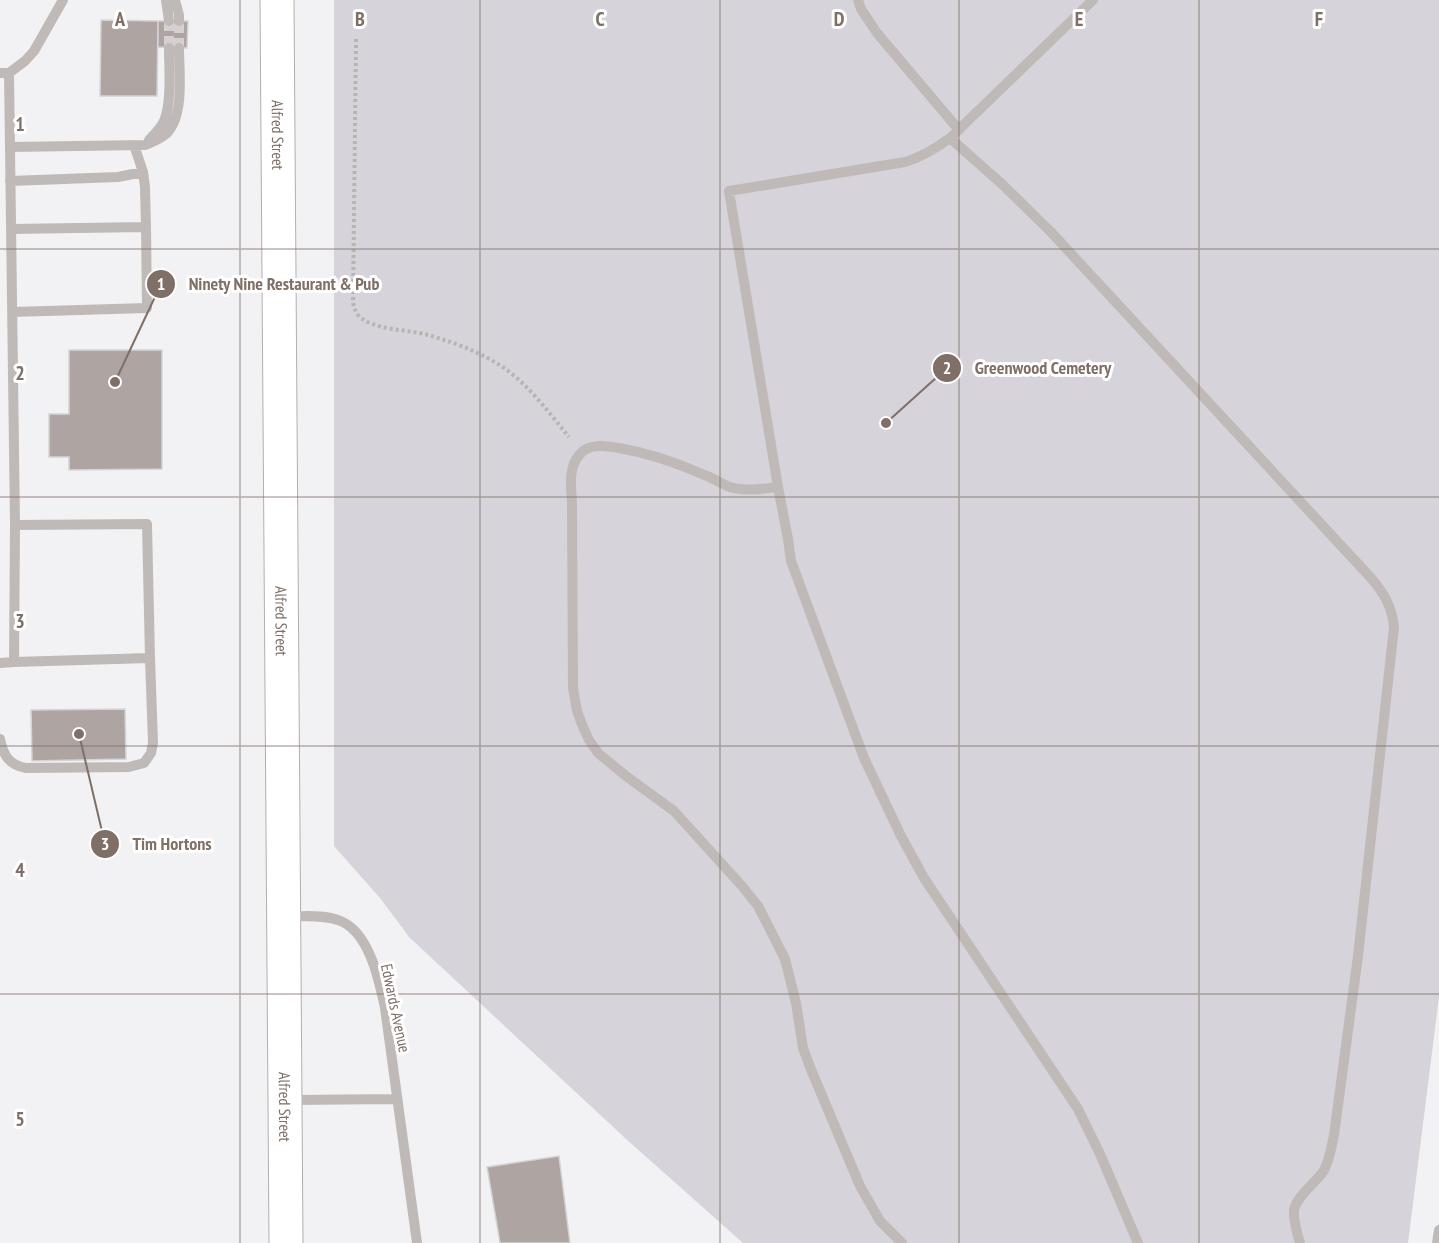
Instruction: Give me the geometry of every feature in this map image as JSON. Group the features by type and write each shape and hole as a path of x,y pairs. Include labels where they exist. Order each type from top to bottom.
{"main road":[{"name":"Alfred Street","path":"277,0 285,1243"}],"street":[{"path":"14,662 15,525 10,147 4,73 25,62 34,51 63,0"},
{"path":"166,0 174,21 179,15 175,0"},
{"path":"858,0 861,9 877,33 958,130"},
{"path":"1093,0 950,138 919,158 729,191 791,561 864,758 901,837 924,878 1078,1109 1138,1243"},
{"path":"10,147 140,145 164,122 174,48"},
{"path":"950,138 1050,231 1371,578 1383,592 1391,611 1394,627 1359,946 1334,1135 1327,1164 1297,1202 1294,1210 1300,1243"},
{"path":"12,312 147,308 145,187 140,145"},
{"path":"10,181 118,177 143,172"},
{"path":"11,229 146,226"},
{"path":"778,487 751,490 729,486 673,462 640,452 600,445 581,451 576,459 571,478 573,688 577,711 583,727 598,753 674,811 758,906 785,959 796,1003 803,1048 860,1186 880,1221 902,1243"},
{"path":"0,739 9,760 16,766 26,768 129,767 144,763 152,753 153,743 147,524 15,525"},
{"path":"0,663 150,658"},
{"name":"Edwards Avenue","path":"283,916 336,919 348,925 363,942 373,964 382,998 417,1243"},
{"path":"284,1101 397,1099"},
{"path":"1437,1243 1439,1230"}],"path":[{"path":"356,39 353,302 357,314 364,320 388,328 425,334 460,345 508,370 530,390 581,451"}],"shaded area":[{"path":"334,0 1439,0 1439,997 1408,1243 743,1243 625,1138 409,937 380,898 334,846"}],"building":[{"path":"101,20 158,21 157,96 100,96"},
{"path":"158,21 188,21 187,48 158,47"},
{"path":"69,350 162,350 162,469 69,470 69,457 49,457 49,414 69,414"},
{"path":"125,709 126,759 32,761 31,710"},
{"path":"559,1156 570,1243 500,1243 487,1167"}],"tunnel":[{"path":"169,21 169,48"},
{"path":"179,21 179,48"}],"place":[{"name":"Ninety Nine Restaurant & Pub","path":"115,382"},
{"name":"Greenwood Cemetery","path":"886,423"},
{"name":"Tim Hortons","path":"79,734"}]}
